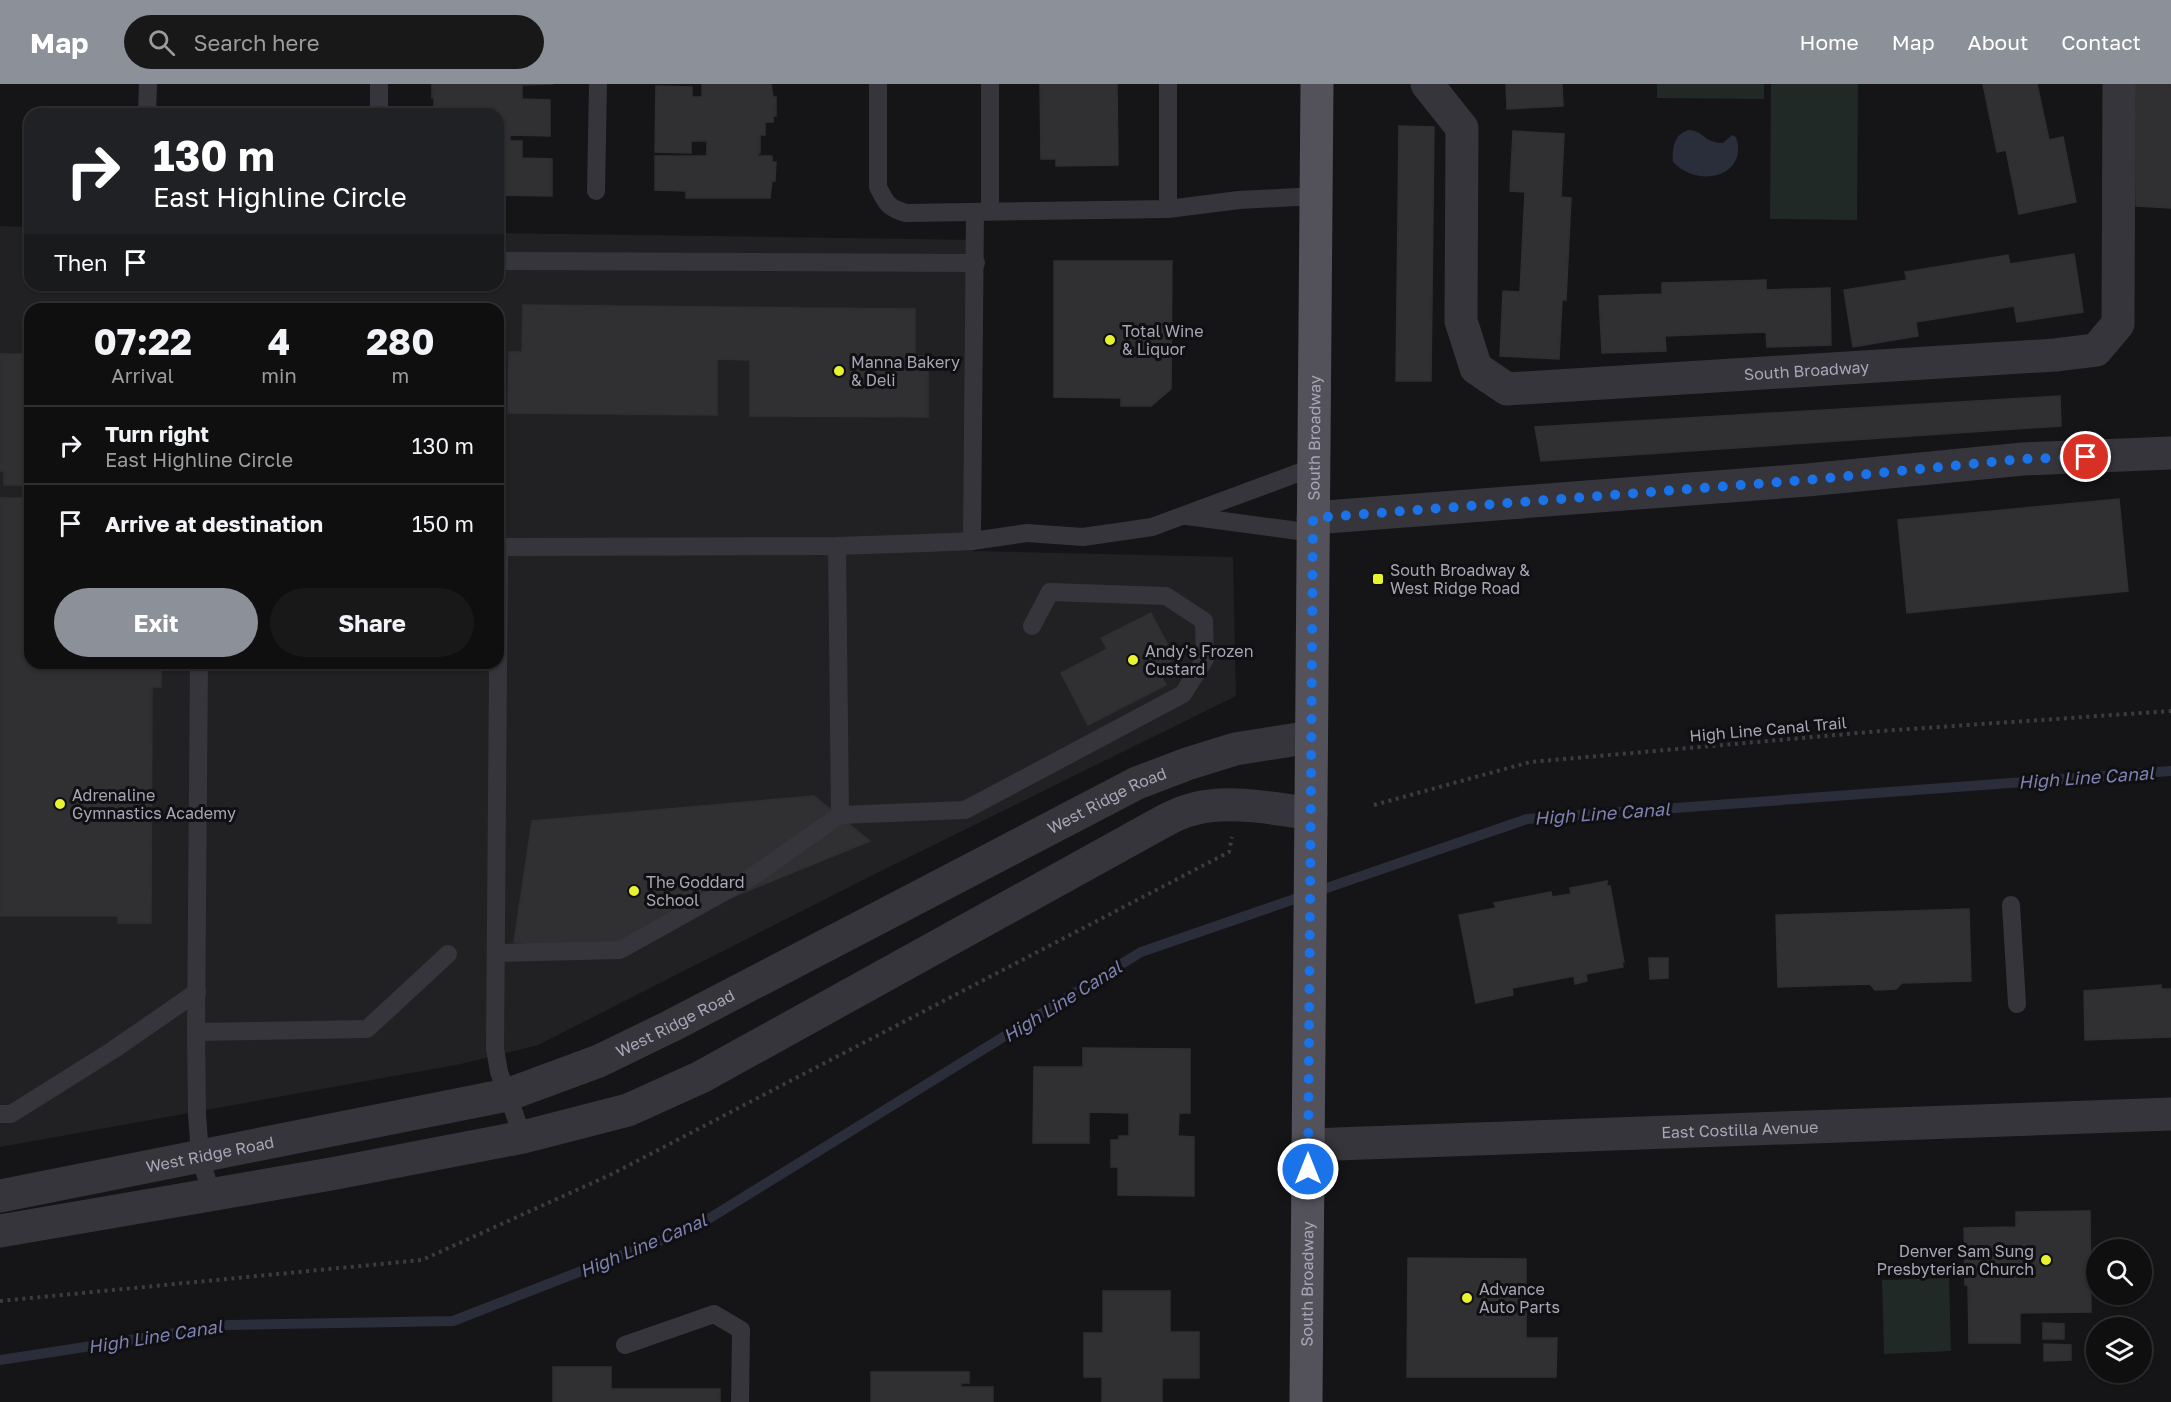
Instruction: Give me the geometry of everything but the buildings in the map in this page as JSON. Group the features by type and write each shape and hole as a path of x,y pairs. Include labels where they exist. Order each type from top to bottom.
{"main road":[{"name":"South Broadway","path":"1306,1402 1317,84"}],"street":[{"name":"South Broadway","path":"1427,84 1462,128 1461,321 1476,368 1507,389 2055,355 2096,350 2118,324 2119,84"},
{"path":"1313,525 2023,459 2171,453"},
{"name":"West Ridge Road","path":"0,1196 507,1095 598,1061 671,1026 1137,783 1187,764 1235,750 1311,737"},
{"path":"0,1231 523,1137 628,1110 701,1077 1164,821 1191,809 1252,806 1311,814"},
{"name":"East Costilla Avenue","path":"1308,1145 2171,1114"}],"lane":[{"path":"147,108 148,84"},
{"path":"379,84 379,108"},
{"path":"596,191 598,84"},
{"path":"878,84 878,187 884,201 892,209 906,213 1168,209 1316,196"},
{"path":"972,541 976,263 983,212 990,84"},
{"path":"1168,84 1168,209"},
{"path":"504,261 976,263"},
{"path":"504,546 837,546 972,541 1027,533 1083,537 1152,527 1314,468"},
{"path":"1182,516 1313,525"},
{"path":"837,546 840,815"},
{"path":"496,953 620,950 753,876 840,815 965,810 1183,694 1204,658 1204,621 1166,596 1050,592 1032,626"},
{"path":"199,669 196,1032 200,1155 211,1194"},
{"path":"498,669 495,1049 499,1072 523,1137"},
{"path":"2011,905 2017,1004"},
{"path":"196,1032 368,1029 448,954"},
{"path":"0,1114 11,1114 95,1062 197,992"},
{"path":"625,1345 714,1314 741,1330 740,1402"}],"path":[{"name":"High Line Canal Trail","path":"1374,805 1530,762 1881,731 2171,711"}],"shaded area":[{"path":"1657,84 1764,84 1764,99 1657,98"},
{"path":"1771,84 1858,84 1857,220 1770,219"},
{"path":"0,226 24,227 24,291 504,291 504,233 979,240 973,551 1233,557 1236,696 877,873 538,1045 461,1064 0,1147"},
{"path":"1949,1278 1951,1351 1884,1354 1882,1280"}],"water":[{"path":"1689,130 1723,143 1732,135 1736,137 1738,150 1735,161 1729,169 1720,174 1696,175 1684,171 1673,162 1677,138"}],"waterway":[{"name":"High Line Canal","path":"0,1360 228,1325 453,1321 697,1226 1141,952 1527,819 2171,771"}],"place":[{"name":"Total Wine & Liquor","path":"1110,340"},
{"name":"Manna Bakery & Deli","path":"839,371"},
{"name":"South Broadway & West Ridge Road","path":"1378,579"},
{"name":"Andy's Frozen Custard","path":"1133,660"},
{"name":"Adrenaline Gymnastics Academy","path":"60,804"},
{"name":"The Goddard School","path":"634,891"},
{"name":"Denver Sam Sung Presbyterian Church","path":"2046,1260"},
{"name":"Advance Auto Parts","path":"1467,1298"}],"route":[{"path":"1308,1169 1313,518 1807,480 2023,459 2086,457"}]}
